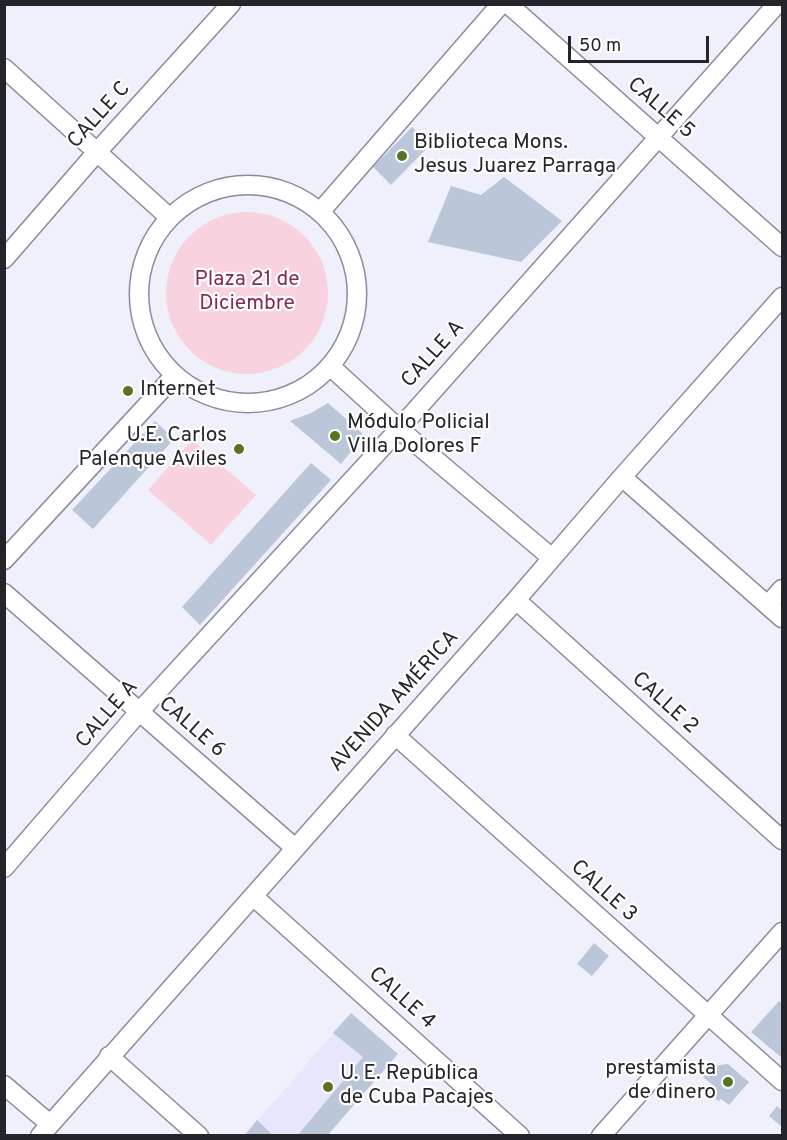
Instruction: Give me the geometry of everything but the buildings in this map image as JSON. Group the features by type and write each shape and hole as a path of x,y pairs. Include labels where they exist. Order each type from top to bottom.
{"street":[{"name":"CALLE C","path":"4,259 231,4"},
{"path":"320,212 501,4"},
{"name":"CALLE 5","path":"508,4 783,247"},
{"name":"CALLE A","path":"4,868 139,712 399,429 777,4"},
{"path":"4,68 170,218"},
{"path":"253,185 289,193 320,212 346,246 354,266 357,287 356,309 351,329 342,349 330,366 300,390 273,400 245,403 207,396 175,375 151,345 143,327 138,288 147,250 157,233 170,218 192,201 217,190 253,185"},
{"name":"AVENIDA AMÉRICA","path":"45,1130 783,297"},
{"path":"330,366 399,429 552,558"},
{"path":"4,560 175,375"},
{"path":"622,477 783,618"},
{"path":"768,605 783,589"},
{"name":"CALLE 6","path":"4,593 295,849"},
{"name":"CALLE 2","path":"516,600 783,840"},
{"name":"CALLE 3","path":"395,735 783,1081"},
{"name":"CALLE 4","path":"253,896 520,1136"},
{"path":"601,1136 783,932"},
{"path":"109,1056 199,1136"},
{"path":"4,1085 45,1130"}],"shaded area":[{"name":"U. E. República de Cuba Pacajes","path":"351,1013 398,1054 327,1135 244,1136"}],"green space":[{"name":"Plaza 21 de Diciembre","path":"247,212 278,218 304,236 322,262 328,293 322,324 304,350 278,368 247,374 216,368 190,350 172,324 166,293 172,262 190,236 216,218"},
{"path":"192,440 256,495 211,545 148,490"}],"place":[{"name":"Biblioteca Mons. Jesus Juarez Parraga","path":"402,156"},
{"name":"Internet","path":"128,391"},
{"name":"Módulo Policial Villa Dolores F","path":"335,436"},
{"name":"U.E. Carlos Palenque Aviles","path":"239,449"},
{"name":"prestamista de dinero","path":"728,1082"},
{"name":"U. E. República de Cuba Pacajes","path":"328,1087"}]}
